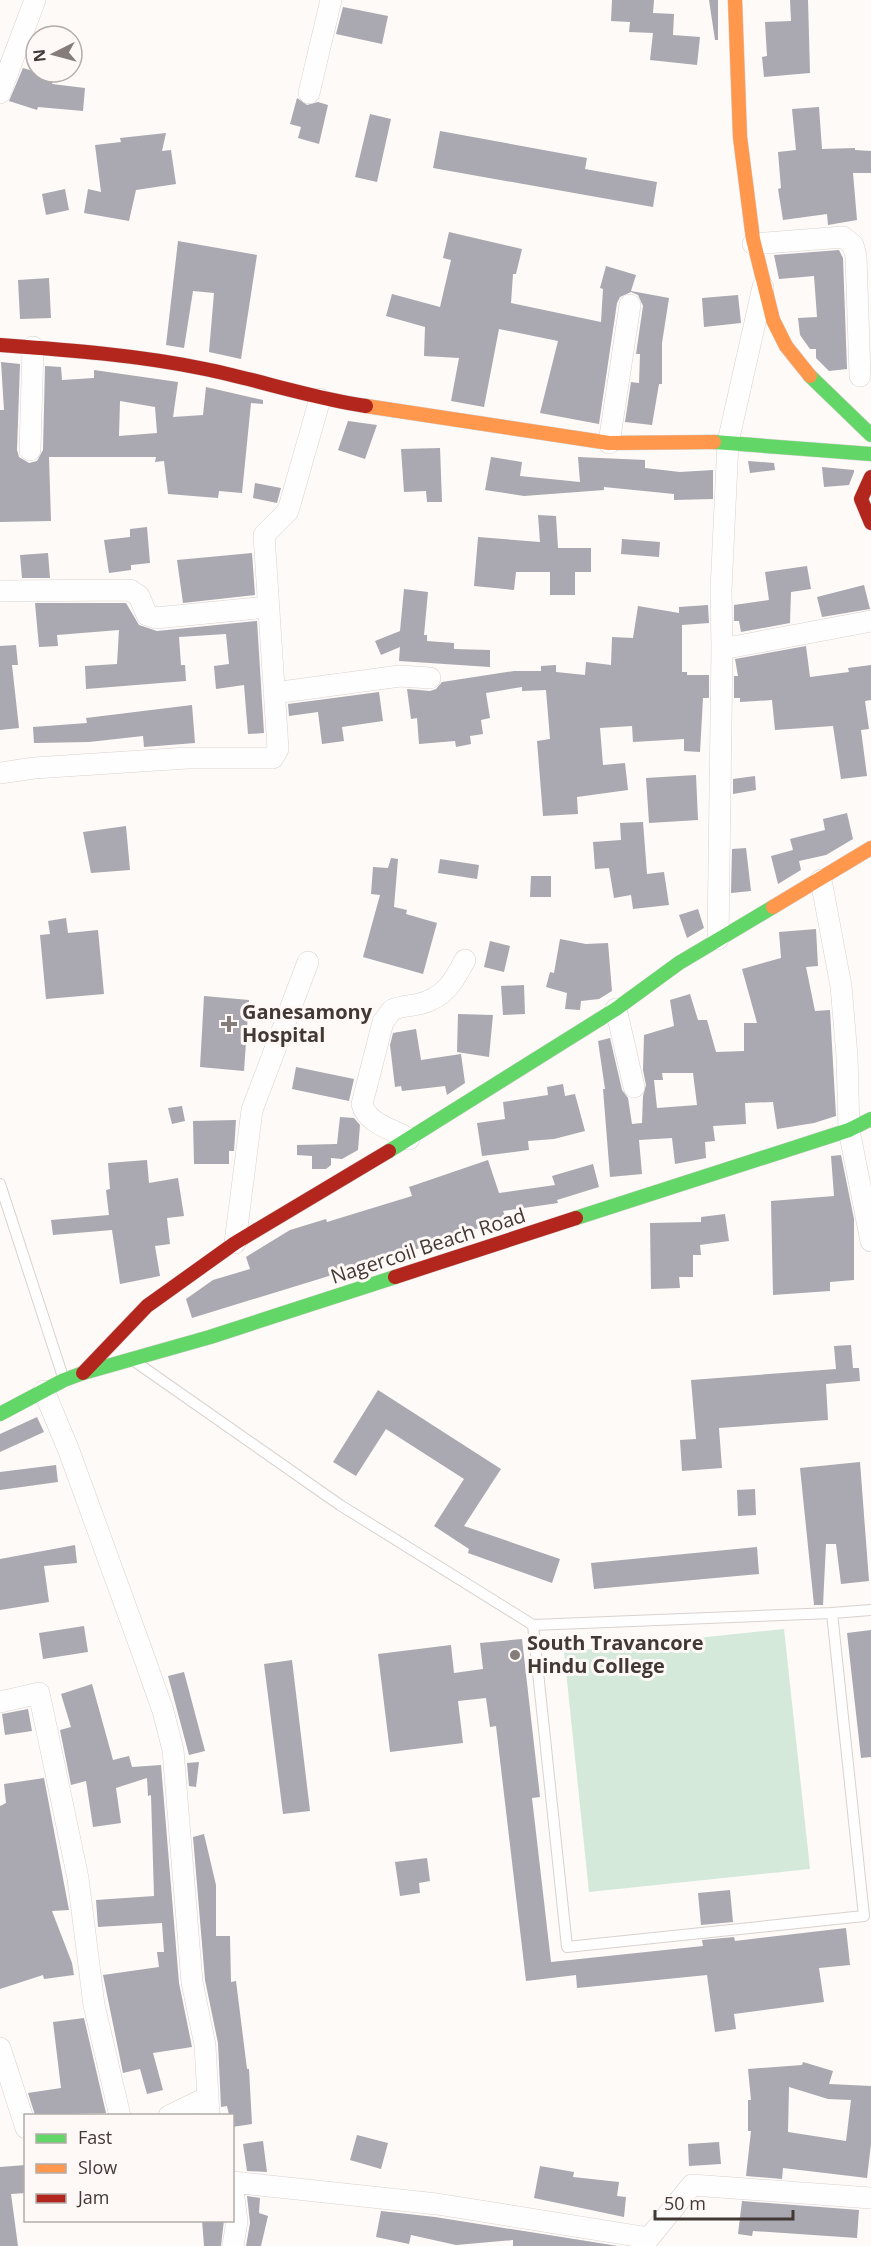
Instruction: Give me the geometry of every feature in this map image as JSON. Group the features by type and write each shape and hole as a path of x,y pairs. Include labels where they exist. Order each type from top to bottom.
{"street":[{"path":"309,93 331,0"},
{"path":"735,0 737,113 753,244 770,315 786,346 813,380 871,435"},
{"path":"0,93 31,2"},
{"path":"753,244 843,237 850,241 856,256 865,344 860,376"},
{"path":"718,939 721,590 728,442 763,287"},
{"path":"609,443 630,305"},
{"path":"0,345 163,362 284,386 321,399 609,443 728,442 871,454"},
{"path":"30,450 33,347"},
{"path":"0,772 187,758 273,758 278,749 264,535 288,511 321,399"},
{"path":"871,477 861,499 871,523"},
{"path":"0,591 130,590 139,596 147,615 156,618 267,607"},
{"path":"722,649 871,621"},
{"path":"274,693 400,676 430,678"},
{"path":"83,1374 147,1306 235,1243 409,1139 616,1009 679,963 871,848"},
{"path":"821,880 841,986 847,1056 849,1130 871,1241"},
{"path":"409,1139 371,1120 364,1112 362,1104 383,1022 392,1010 433,1000 440,996 453,984 465,960"},
{"path":"235,1243 252,1110 308,962"},
{"path":"616,1009 634,1087"},
{"name":"Nagercoil Beach Road","path":"0,1414 64,1380 130,1358 210,1337 849,1130 871,1119"},
{"path":"44,1391 69,1450 148,1668 173,1750 192,1982 205,2045 208,2106 173,2114"},
{"path":"0,1702 39,1694 78,1878 94,2005 120,2114"},
{"path":"0,2048 24,2122"},
{"path":"234,2182 437,2204 649,2238 692,2185 871,2198"},
{"path":"233,2246 237,2221 234,2198"}],"lane":[{"path":"0,1184 64,1380"},
{"path":"130,1358 340,1504 534,1625 871,1610"},
{"path":"534,1625 567,1947 864,1916 832,1612"}],"green space":[{"path":"784,1629 810,1869 589,1892 564,1652"}],"building":[{"path":"612,0 654,0 653,13 674,14 673,35 700,37 697,65 650,60 653,33 629,32 630,22 611,21"},
{"path":"709,0 718,0 718,40 715,40"},
{"path":"790,0 808,0 810,73 764,77 762,57 767,56 765,22 791,21"},
{"path":"343,7 388,16 382,44 336,34"},
{"path":"23,68 24,84 52,84 85,88 83,111 38,107 37,110 9,101"},
{"path":"297,98 307,105 318,102 328,105 319,144 298,138 301,127 290,124"},
{"path":"819,107 822,149 855,148 855,150 871,151 871,173 853,173 857,220 828,225 827,214 783,220 778,189 781,188 778,152 796,150 792,109"},
{"path":"370,114 391,119 377,182 355,177"},
{"path":"440,131 587,158 585,169 657,182 653,207 433,168"},
{"path":"166,133 162,151 171,150 176,184 136,190 129,221 84,213 88,189 101,192 95,145 121,142 120,138"},
{"path":"65,189 69,210 46,215 42,194"},
{"path":"449,232 522,249 516,274 513,274 511,303 601,322 603,289 600,288 606,266 636,275 631,291 669,298 662,343 662,384 659,384 652,425 625,422 631,382 639,383 640,354 636,354 643,306 638,295 631,292 620,297 617,303 599,424 540,413 558,341 499,329 484,407 451,401 459,358 424,356 425,327 386,316 392,294 440,307 451,260 443,258"},
{"path":"178,241 257,255 241,359 209,352 214,293 193,291 184,348 166,345"},
{"path":"839,250 843,258 847,369 829,371 816,358 816,349 810,349 800,335 798,318 817,317 814,276 779,279 774,255"},
{"path":"49,278 51,318 20,319 18,280"},
{"path":"738,295 741,323 704,327 702,298"},
{"path":"1,362 20,364 17,450 19,457 29,463 37,461 43,450 45,366 61,367 62,380 94,378 94,370 178,382 173,417 203,415 206,387 263,400 263,404 251,403 242,493 219,491 218,498 168,494 164,461 155,462 156,457 49,457 51,521 0,522 0,410 4,410","holes":["120,401 155,407 157,433 119,436"]},
{"path":"348,421 377,425 365,459 338,450"},
{"path":"440,448 442,502 427,502 426,491 404,492 401,449"},
{"path":"491,457 522,462 520,476 580,482 578,457 645,460 645,468 680,472 713,470 713,499 674,500 674,494 604,487 604,490 524,496 485,490"},
{"path":"748,461 774,463 775,470 750,473"},
{"path":"822,467 854,470 849,485 824,487"},
{"path":"255,483 281,488 277,503 253,498"},
{"path":"538,515 556,516 558,548 591,548 591,572 575,572 575,595 550,595 550,572 516,572 514,590 474,586 478,537 540,542"},
{"path":"147,527 150,563 131,565 131,570 109,573 104,540 130,537 130,529"},
{"path":"622,539 660,542 659,557 621,554"},
{"path":"48,553 50,578 22,578 20,555"},
{"path":"252,553 255,595 183,603 177,560"},
{"path":"807,566 811,589 791,592 790,623 741,632 739,621 734,621 734,605 769,600 765,572"},
{"path":"864,585 870,609 822,617 817,597"},
{"path":"404,589 428,592 424,635 427,635 427,641 454,643 454,649 490,650 490,667 399,661 400,647 381,655 375,641 400,631"},
{"path":"35,603 126,603 139,625 157,631 257,621 264,733 248,734 244,685 216,689 214,666 229,664 226,634 179,637 181,665 185,665 186,681 86,689 85,666 117,664 119,630 57,635 58,646 39,647"},
{"path":"708,605 709,623 682,625 682,672 687,672 687,675 709,675 709,698 703,698 700,752 684,751 684,739 633,742 632,726 600,728 603,765 625,763 628,790 577,797 578,814 543,816 537,741 550,739 546,690 522,691 522,687 486,693 490,718 481,720 483,734 470,736 471,744 456,747 455,741 419,744 417,718 411,719 407,689 430,691 436,689 442,682 514,671 541,671 541,666 556,665 556,672 585,675 586,662 611,665 612,637 633,638 638,606 679,613 679,607"},
{"path":"16,645 18,665 12,665 19,728 0,730 0,646"},
{"path":"806,646 810,677 849,672 848,668 871,665 871,700 865,701 869,729 861,730 867,776 841,779 833,726 775,730 772,700 740,702 740,698 734,698 734,676 738,676 735,659"},
{"path":"379,692 383,721 342,727 344,741 322,744 318,712 289,716 288,704"},
{"path":"192,705 195,743 144,747 143,736 89,742 34,743 33,727 87,723 86,718"},
{"path":"696,775 698,820 649,823 646,778"},
{"path":"755,776 756,790 733,794 733,779"},
{"path":"847,813 853,839 826,855 799,861 801,870 778,884 771,856 793,850 790,839 825,830 823,819"},
{"path":"643,822 647,874 664,872 669,905 633,909 631,895 614,898 609,868 595,869 593,842 621,840 620,823"},
{"path":"126,826 130,870 91,873 83,832"},
{"path":"746,848 751,891 731,893 732,849"},
{"path":"391,858 398,859 394,907 407,910 406,914 437,923 423,974 363,957 380,895 371,894 373,867 388,868"},
{"path":"440,859 479,865 477,879 438,873"},
{"path":"531,876 551,876 551,897 530,897"},
{"path":"698,909 704,928 687,938 679,915"},
{"path":"66,918 68,933 98,930 104,994 46,999 40,935 50,934 48,921"},
{"path":"816,929 818,966 806,967 815,1011 830,1010 836,1116 814,1123 777,1129 773,1102 745,1103 746,1124 713,1126 715,1141 705,1142 706,1158 675,1164 672,1138 639,1140 642,1174 610,1177 603,1089 605,1089 598,1041 610,1038 622,1090 628,1098 632,1124 642,1123 643,1096 646,1085 643,1070 644,1035 674,1026 670,1000 690,994 698,1020 707,1020 716,1052 744,1051 744,1023 757,1023 742,969 781,958 779,932","holes":["662,1073 693,1073 697,1105 657,1108 654,1080 663,1080"]},
{"path":"560,939 586,944 608,943 612,991 599,999 581,1001 580,1010 565,1009 567,993 546,987 550,972 554,973"},
{"path":"490,941 510,946 504,972 484,967"},
{"path":"524,985 525,1014 503,1015 501,986"},
{"path":"204,996 249,1000 244,1071 200,1067"},
{"path":"458,1014 493,1015 489,1057 457,1052"},
{"path":"416,1029 421,1060 461,1054 465,1083 447,1095 445,1086 402,1091 401,1086 395,1087 390,1045 393,1033"},
{"path":"296,1067 354,1079 349,1101 292,1089"},
{"path":"563,1084 565,1096 575,1094 585,1131 554,1139 528,1141 529,1150 482,1156 477,1123 505,1119 503,1102 548,1095 547,1087"},
{"path":"182,1106 185,1121 172,1124 168,1108"},
{"path":"340,1117 354,1118 360,1125 358,1150 342,1159 331,1158 331,1165 326,1169 312,1169 312,1156 297,1155 297,1145 337,1144"},
{"path":"236,1120 234,1151 229,1151 229,1164 194,1164 193,1121"},
{"path":"841,1155 854,1219 854,1280 830,1282 830,1291 773,1295 771,1201 834,1196 831,1156"},
{"path":"147,1160 149,1183 178,1178 184,1216 167,1218 170,1244 155,1246 160,1276 120,1284 112,1230 53,1235 51,1220 109,1215 106,1190 110,1189 108,1163"},
{"path":"488,1160 499,1193 555,1185 552,1176 593,1164 599,1187 557,1200 558,1203 503,1211 506,1218 443,1241 192,1318 186,1299 213,1280 250,1269 246,1257 290,1230 326,1219 327,1222 412,1196 409,1187"},
{"path":"725,1214 729,1241 700,1245 701,1255 693,1255 693,1277 679,1277 680,1288 651,1289 650,1223 701,1222 701,1217"},
{"path":"851,1345 853,1368 859,1368 860,1381 826,1384 828,1420 719,1428 722,1468 682,1471 680,1440 696,1439 691,1380 836,1369 834,1346"},
{"path":"378,1390 501,1469 464,1526 560,1559 552,1583 468,1553 469,1549 434,1526 464,1479 386,1429 356,1476 333,1462"},
{"path":"37,1417 44,1432 0,1452 0,1434"},
{"path":"860,1462 869,1581 841,1584 836,1544 826,1544 823,1605 814,1605 800,1468"},
{"path":"56,1465 58,1482 0,1490 0,1472"},
{"path":"755,1489 756,1515 738,1516 737,1490"},
{"path":"75,1545 77,1563 44,1566 49,1602 0,1610 0,1559"},
{"path":"757,1547 759,1574 594,1589 591,1563"},
{"path":"84,1626 88,1652 43,1659 39,1633"},
{"path":"871,1630 871,1757 861,1758 847,1633"},
{"path":"522,1639 540,1797 532,1798 551,1962 703,1946 702,1940 734,1937 735,1941 846,1928 850,1965 819,1968 824,2002 734,2014 736,2029 715,2032 707,1975 577,1988 576,1975 526,1981 496,1726 490,1727 486,1698 458,1701 463,1743 390,1752 378,1654 451,1645 454,1673 483,1669 480,1643"},
{"path":"292,1660 310,1811 283,1814 264,1664"},
{"path":"184,1672 205,1751 189,1755 168,1676"},
{"path":"92,1684 113,1760 129,1756 132,1767 161,1765 179,1983 192,2047 153,2053 163,2090 147,2094 140,2069 123,2073 103,1975 159,1967 157,1952 164,1952 162,1923 98,1927 96,1900 154,1896 151,1795 148,1796 147,1778 116,1788 121,1823 93,1827 86,1781 71,1785 60,1730 71,1727 61,1694"},
{"path":"28,1709 32,1731 5,1735 2,1714"},
{"path":"199,1762 196,1787 189,1786 187,1763"},
{"path":"44,1778 69,1910 52,1911 72,1963 74,1975 44,1979 43,1975 0,1989 0,1806 6,1803 4,1784"},
{"path":"204,1834 216,1885 216,1936 230,1936 231,1982 236,1981 247,2069 249,2069 252,2124 234,2127 234,2114 229,2114 227,2106 221,2107 218,2043 205,1980 193,1837"},
{"path":"427,1858 430,1881 419,1883 420,1893 400,1896 395,1862"},
{"path":"730,1890 733,1922 701,1925 698,1893"},
{"path":"84,2018 106,2113 35,2114 28,2093 61,2088 53,2022"},
{"path":"803,2062 833,2071 829,2084 871,2086 871,2144 867,2178 783,2168 782,2179 746,2176 751,2131 748,2131 748,2100 751,2100 748,2069 802,2065","holes":["789,2087 828,2099 851,2100 846,2141 788,2132"]},
{"path":"357,2135 388,2143 381,2169 350,2160"},
{"path":"263,2141 267,2172 247,2171 243,2144"},
{"path":"719,2142 721,2164 689,2166 688,2144"},
{"path":"24,2165 24,2193 11,2194 18,2246 0,2246 0,2167"},
{"path":"540,2166 574,2172 573,2177 619,2182 617,2196 626,2197 624,2217 534,2198"},
{"path":"247,2196 260,2198 259,2213 268,2216 261,2246 246,2246 250,2223"},
{"path":"742,2201 859,2210 857,2238 753,2231 752,2236 738,2234"},
{"path":"381,2211 435,2217 618,2246 513,2246 513,2240 456,2245 411,2235 409,2244 376,2237"},
{"path":"202,2222 224,2222 221,2246 204,2246"}],"traffic: fast":[{"path":"810,376 871,435"},
{"path":"714,442 871,454"},
{"path":"389,1151 616,1009 679,963 773,907"},
{"path":"576,1218 849,1130 871,1119"},
{"path":"0,1414 64,1380 83,1373 210,1337 395,1277"}],"traffic: slow":[{"path":"735,0 740,137 753,239 773,320 786,346 810,376"},
{"path":"366,406 609,443 714,442"},
{"path":"773,907 871,848"}],"traffic: jam":[{"path":"0,345 103,354 180,364 366,406"},
{"path":"871,477 861,499 871,523"},
{"path":"83,1373 147,1306 235,1243 389,1151"},
{"path":"395,1277 576,1218"}],"place":[{"name":"Ganesamony Hospital","path":"229,1024"},
{"name":"South Travancore Hindu College","path":"515,1655"}]}
